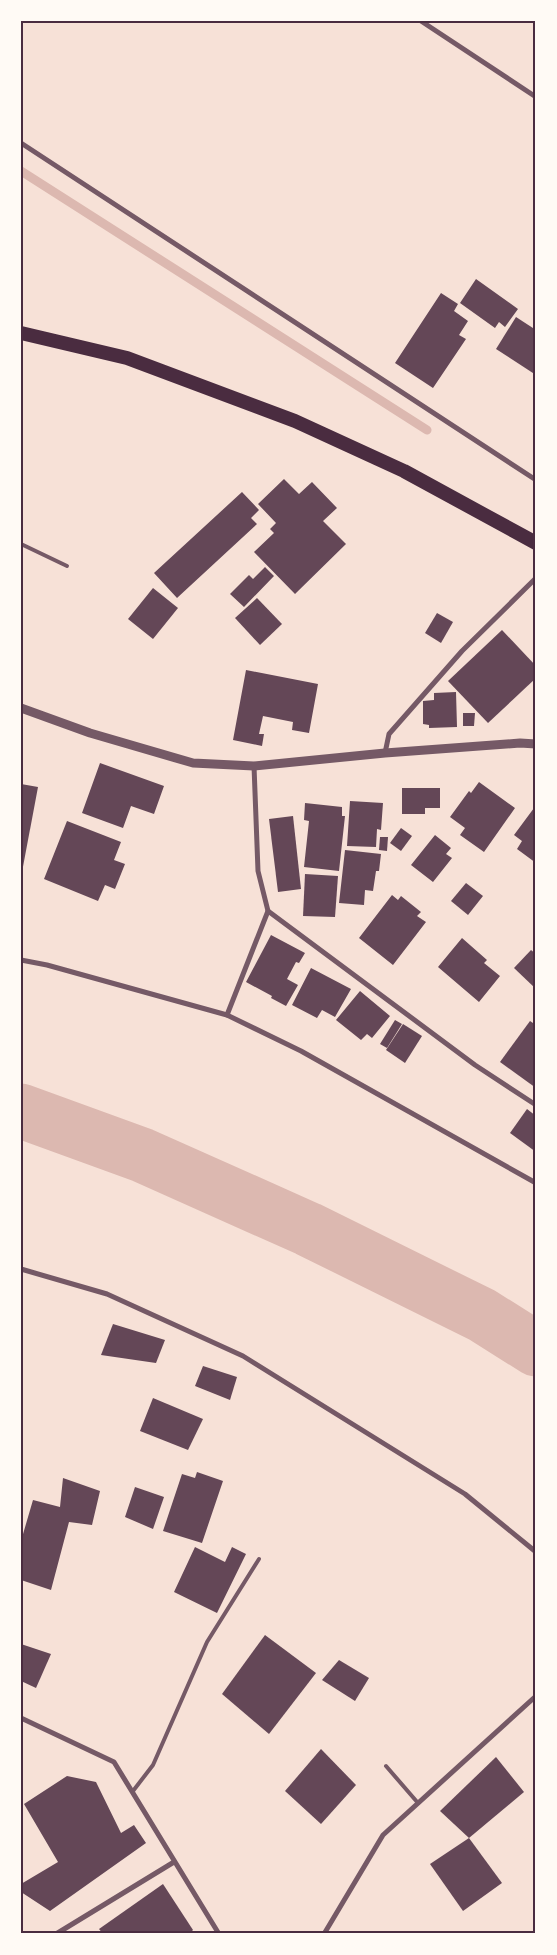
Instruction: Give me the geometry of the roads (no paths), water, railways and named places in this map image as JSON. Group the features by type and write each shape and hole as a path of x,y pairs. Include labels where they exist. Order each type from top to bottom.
{"highway":[{"path":"21,332 127,358 295,420 404,471 536,543"}],"street":[{"path":"421,21 536,97"},
{"path":"21,143 536,480"},
{"path":"385,753 389,734 462,651 536,578"},
{"path":"21,708 90,733 193,763 254,766 385,753 520,743 536,744"},
{"path":"227,1015 268,911 258,871 254,766"},
{"path":"268,911 475,1065 536,1105"},
{"path":"21,960 46,965 227,1015 301,1051 536,1183"},
{"path":"21,1269 106,1294 244,1356 465,1494 536,1552"},
{"path":"324,1934 383,1836 536,1696"},
{"path":"21,1718 114,1762 219,1934"},
{"path":"56,1934 174,1862"}],"lane":[{"path":"21,544 67,566"},
{"path":"133,1791 153,1764 207,1642 258,1559"},
{"path":"386,1766 418,1803"}],"waterway":[{"path":"21,171 427,430"},
{"path":"21,1111 142,1155 308,1229 482,1315 536,1349"}]}
